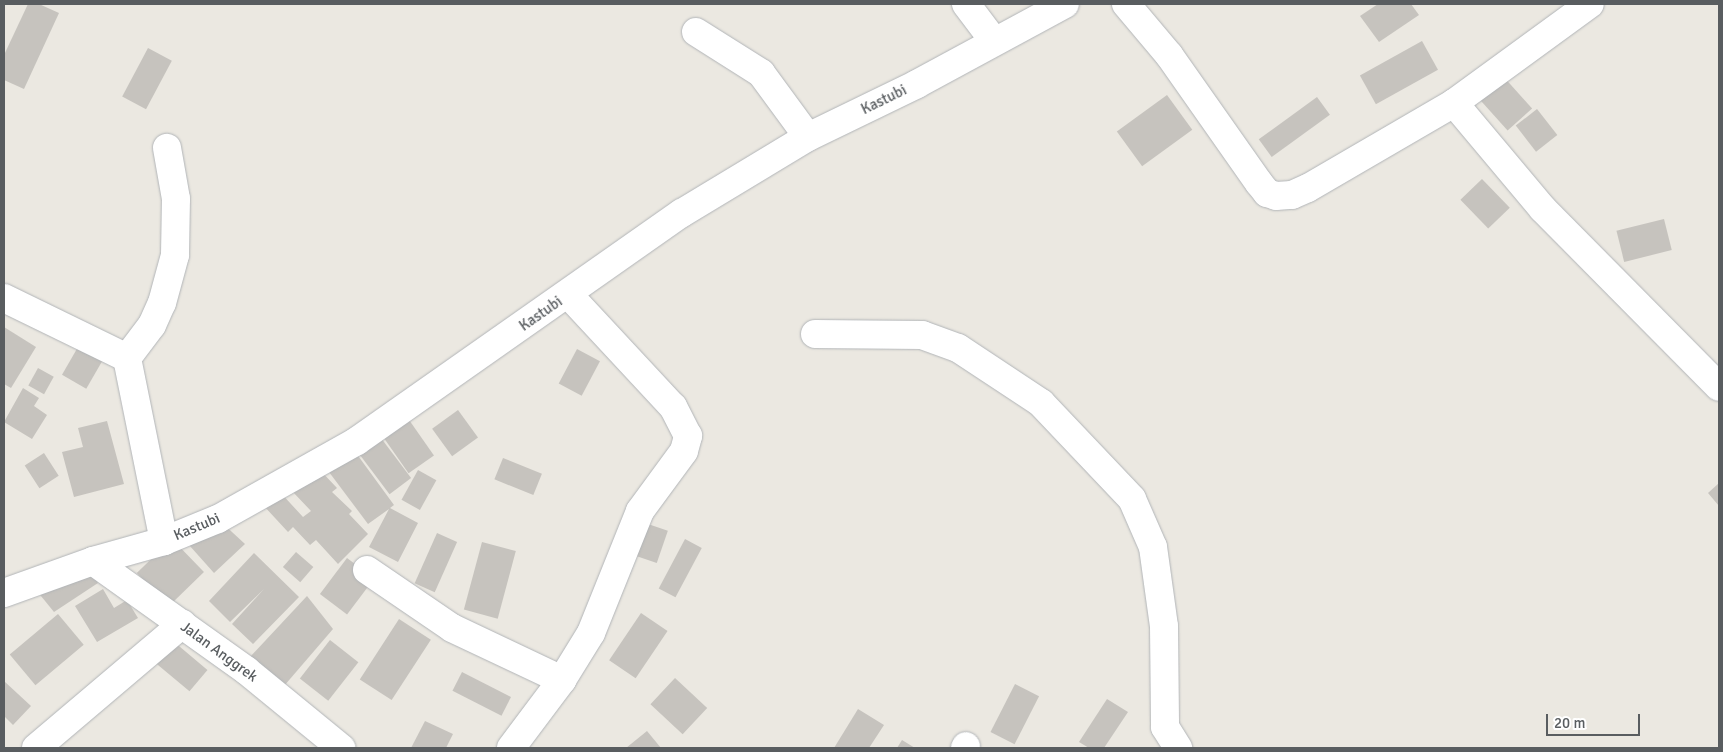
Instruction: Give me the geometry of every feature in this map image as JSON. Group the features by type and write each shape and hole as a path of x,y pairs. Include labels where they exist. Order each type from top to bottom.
{"street":[{"path":"966,4 994,41"},
{"name":"Kastubi","path":"4,593 93,561 164,541 218,519 357,441 569,295 682,213 808,137 917,84 1065,4"},
{"path":"1126,4 1169,55 1259,183 1267,193 1276,196 1292,195 1308,188 1454,103 1590,4"},
{"path":"696,32 762,73 808,137"},
{"path":"1454,103 1543,210 1719,387"},
{"path":"164,541 127,358 152,325 162,303 175,255 178,228 174,182 167,148"},
{"path":"511,748 562,680 591,632 640,512 684,451 688,436 673,407 569,295"},
{"path":"4,298 127,358"},
{"path":"815,334 922,335 958,348 1041,403 1132,500 1153,547 1164,626 1165,741"},
{"name":"Jalan Anggrek","path":"93,561 247,671 341,748"},
{"path":"367,570 452,628 562,680"},
{"path":"36,748 182,624"}],"building":[{"path":"28,4 39,4 59,13 24,89 4,80 4,55"},
{"path":"1378,4 1411,4 1419,15 1379,42 1360,16"},
{"path":"1422,41 1438,70 1376,104 1360,75"},
{"path":"148,48 172,61 146,109 122,97"},
{"path":"1502,75 1532,108 1508,131 1477,97"},
{"path":"1167,95 1192,130 1142,166 1117,131"},
{"path":"1317,97 1330,115 1272,157 1259,139"},
{"path":"1537,109 1557,135 1536,152 1516,126"},
{"path":"1482,179 1510,208 1488,229 1460,200"},
{"path":"1664,219 1672,250 1624,262 1616,231"},
{"path":"4,327 36,347 11,388 4,384"},
{"path":"78,347 102,361 86,389 62,375"},
{"path":"577,349 600,361 582,396 559,383"},
{"path":"38,368 54,377 44,394 28,385"},
{"path":"23,388 39,398 34,406 47,415 32,439 4,422"},
{"path":"458,410 478,438 452,456 432,429"},
{"path":"407,417 434,456 409,473 382,435"},
{"path":"107,421 124,484 74,497 62,452 83,447 78,428"},
{"path":"381,438 411,478 390,494 359,454"},
{"path":"44,453 59,476 39,488 25,466"},
{"path":"356,453 394,505 390,508 418,523 398,562 369,547 389,509 368,524 329,472"},
{"path":"503,458 542,474 533,495 494,479"},
{"path":"318,468 337,488 332,492 352,511 349,514 368,534 338,564 316,540 310,545 293,527 288,532 263,505 279,491 303,517 311,511 292,491"},
{"path":"418,470 436,480 420,510 402,500"},
{"path":"1719,483 1719,506 1708,493"},
{"path":"219,520 245,544 214,573 181,536"},
{"path":"648,524 668,531 657,563 637,556"},
{"path":"437,533 457,542 435,592 415,583"},
{"path":"172,539 204,572 169,606 137,573"},
{"path":"685,539 702,548 675,597 659,588"},
{"path":"482,542 516,551 498,619 464,610"},
{"path":"296,552 313,567 300,582 283,567"},
{"path":"254,553 299,597 253,644 232,624 264,589 230,622 209,601"},
{"path":"347,558 374,578 347,614 320,594"},
{"path":"87,566 98,583 54,612 32,585"},
{"path":"103,589 114,608 127,600 138,618 97,642 75,606"},
{"path":"307,596 333,629 284,686 250,657"},
{"path":"641,613 668,631 636,678 609,660"},
{"path":"58,614 84,645 35,685 10,654"},
{"path":"399,619 431,640 392,700 360,679"},
{"path":"330,640 358,662 328,701 300,679"},
{"path":"173,641 207,670 189,691 155,662"},
{"path":"462,672 511,697 501,716 452,691"},
{"path":"675,678 707,708 683,734 650,704"},
{"path":"4,681 31,706 13,725 4,716"},
{"path":"1015,684 1039,696 1015,744 990,732"},
{"path":"1107,699 1128,712 1104,748 1089,748 1079,742"},
{"path":"858,709 884,725 869,748 834,748"},
{"path":"425,721 453,734 446,748 411,748"},
{"path":"647,731 661,748 626,748"},
{"path":"902,740 915,748 897,748"}]}
